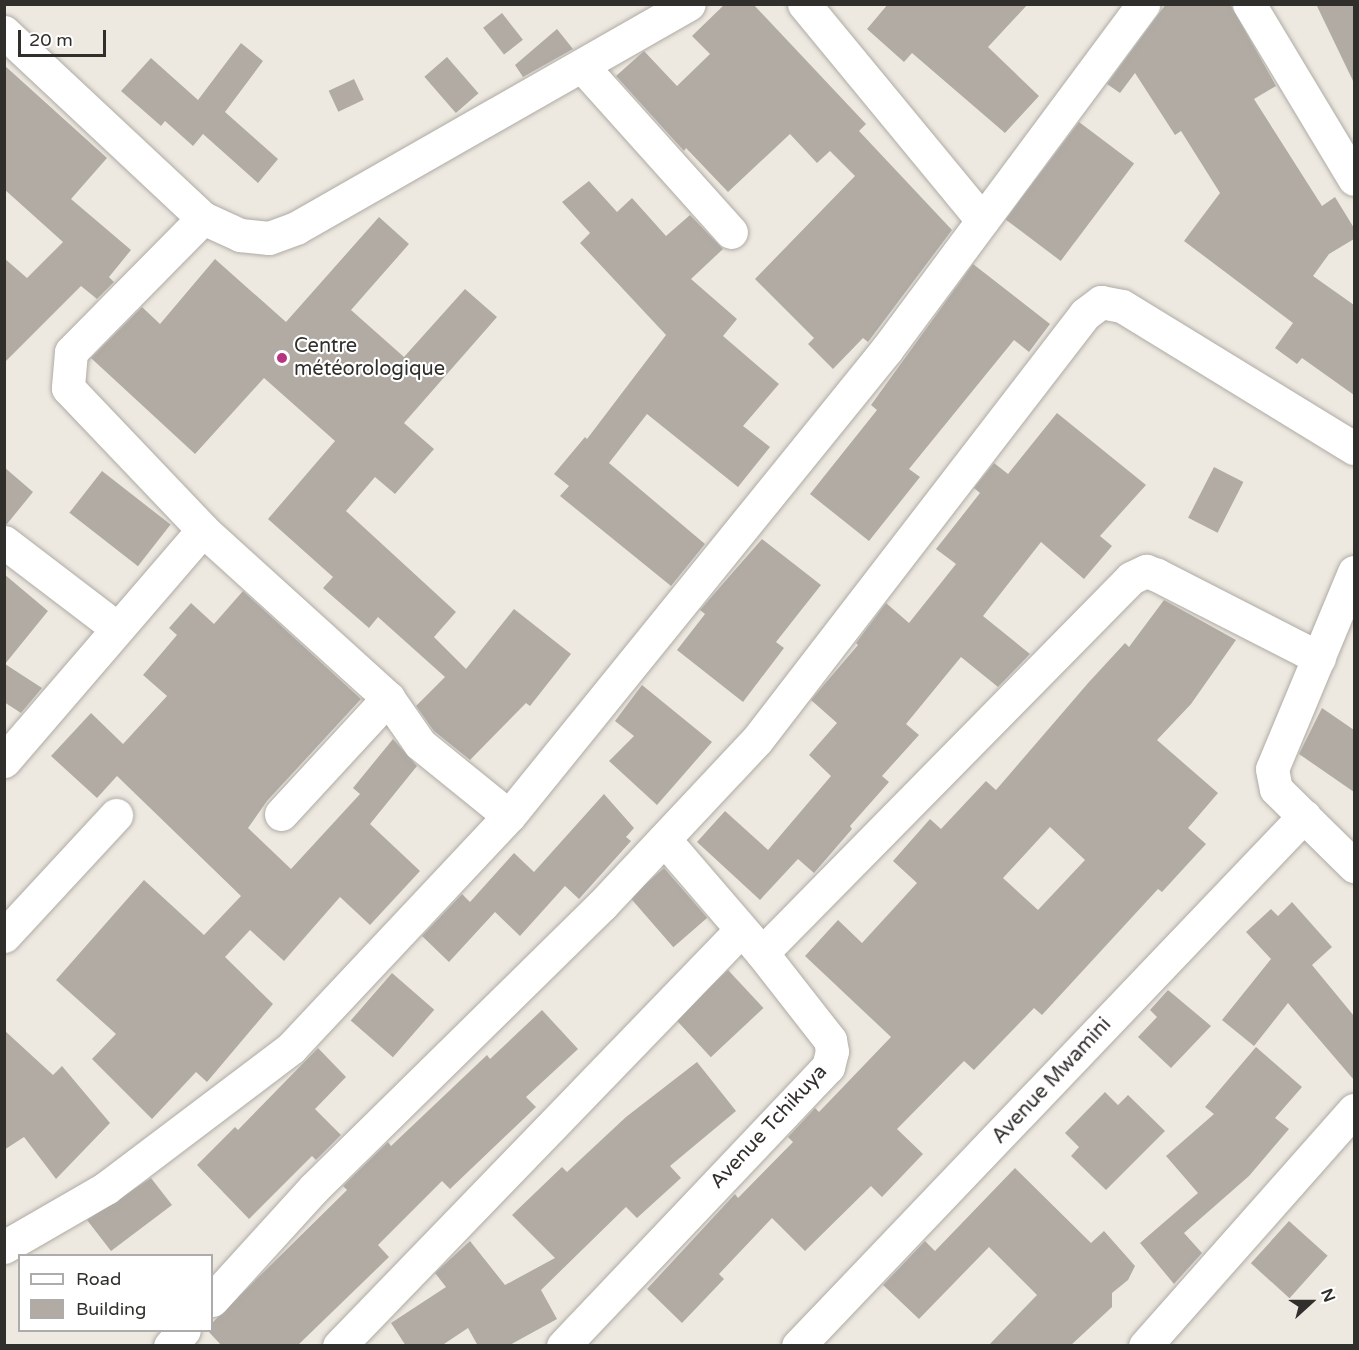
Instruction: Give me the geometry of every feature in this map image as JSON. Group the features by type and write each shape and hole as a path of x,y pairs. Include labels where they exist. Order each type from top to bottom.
{"street":[{"path":"4,32 202,218 240,235 269,238 296,228 689,4"},
{"path":"804,4 982,219"},
{"path":"1249,4 1354,179"},
{"path":"4,1247 106,1188 291,1048 509,816 887,349 982,219 1124,11"},
{"path":"582,66 731,232"},
{"path":"202,218 71,352 68,388 203,530 388,698 420,744 509,816"},
{"path":"213,1299 314,1188 664,839 756,740 1085,314 1101,302 1122,306 1354,448"},
{"path":"4,761 203,530"},
{"path":"4,542 117,628"},
{"path":"339,1346 751,942 1131,578 1146,571 1157,574 1319,658"},
{"path":"1354,572 1272,769 1276,789 1354,866"},
{"path":"280,814 388,698"},
{"path":"4,936 116,815"},
{"name":"Avenue Mwamini","path":"798,1346 1304,816"},
{"name":"Avenue Tchikuya","path":"563,1346 828,1067 832,1051 830,1040 664,839"},
{"path":"1145,1346 1354,1110"},
{"path":"170,1346 182,1332"}],"building":[{"path":"725,4 753,4 866,124 859,131 952,230 868,342 863,338 833,369 808,344 814,338 755,279 855,176 830,151 817,163 790,134 728,192 686,148 684,151 616,76 644,51 677,86 710,54 692,36"},
{"path":"888,4 1028,4 988,47 1039,96 1005,133 912,53 904,62 867,29"},
{"path":"1166,4 1230,4 1276,86 1254,99 1322,206 1335,197 1354,228 1354,239 1329,254 1313,276 1354,305 1354,395 1302,358 1297,364 1275,348 1293,323 1184,241 1220,193 1181,131 1175,135 1135,73 1120,93 1107,84"},
{"path":"1316,4 1354,4 1354,83"},
{"path":"502,13 523,40 504,55 483,28"},
{"path":"557,29 573,49 523,77 515,65"},
{"path":"241,43 263,61 225,112 278,159 258,183 203,134 193,146 165,121 161,126 121,91 151,58 198,100"},
{"path":"447,57 478,93 456,113 424,77"},
{"path":"4,65 107,158 71,199 131,250 109,277 114,282 97,299 81,286 4,363 4,258 27,278 63,242 4,189"},
{"path":"354,79 364,100 338,112 329,91"},
{"path":"1079,122 1134,164 1061,261 1006,219"},
{"path":"589,181 617,212 632,198 666,236 690,215 723,249 691,279 737,319 723,336 779,384 743,426 770,447 738,487 647,414 609,463 705,544 671,586 560,496 569,486 554,474 585,437 587,439 666,335 580,243 590,233 562,202"},
{"path":"379,217 409,244 351,310 404,357 465,289 497,317 404,423 434,449 395,494 375,477 346,511 456,612 434,637 466,669 514,609 571,654 530,706 526,703 470,760 434,731 416,706 445,677 378,617 369,628 323,588 333,577 268,519 335,441 264,378 195,454 91,358 142,307 160,324 215,259 286,322"},
{"path":"973,264 1050,324 1029,352 1014,340 909,469 920,477 869,541 810,494 877,410 871,405"},
{"path":"1057,413 1146,485 1100,536 1112,546 1084,579 1041,542 983,616 1030,654 998,687 961,657 906,724 919,735 882,776 889,782 850,826 852,829 814,873 798,859 760,900 697,842 725,811 768,850 831,776 809,755 837,723 811,700 858,645 856,643 886,603 909,623 956,564 936,549 980,493 974,488 994,463 1008,474"},
{"path":"4,467 33,492 7,524 4,524"},
{"path":"1214,467 1243,482 1218,533 1188,518"},
{"path":"102,471 171,525 138,566 69,513"},
{"path":"762,539 821,585 776,642 784,648 743,702 677,650 705,614 700,610"},
{"path":"4,574 48,611 5,664 42,688 21,713 4,702"},
{"path":"243,591 361,699 267,801 248,828 291,869 360,794 353,788 393,739 417,766 370,824 420,871 370,925 340,897 284,961 250,930 225,957 273,1004 207,1082 196,1072 152,1119 92,1059 116,1034 56,980 144,880 204,935 241,896 117,776 97,798 51,756 91,713 123,744 167,696 143,675 177,635 169,628 191,603 214,624"},
{"path":"1164,600 1236,640 1191,704 1157,740 1218,793 1188,828 1206,844 1162,892 1158,889 1042,1015 1034,1008 974,1070 964,1061 897,1129 923,1154 882,1197 871,1186 805,1251 772,1218 719,1274 724,1279 682,1323 647,1289 735,1194 738,1198 793,1142 788,1137 815,1108 819,1112 891,1037 805,956 838,920 862,943 917,883 893,861 930,819 941,829 986,781 996,790 1125,643 1129,647","holes":["1050,827 1085,860 1038,910 1003,878"]},
{"path":"642,685 712,742 657,805 609,761 634,736 615,721"},
{"path":"1322,708 1354,730 1354,792 1299,754"},
{"path":"604,794 634,828 626,837 631,841 579,899 565,886 520,936 495,912 449,962 422,936 462,894 470,902 514,853 534,872"},
{"path":"664,868 707,918 673,947 630,898"},
{"path":"1292,902 1332,947 1312,965 1354,1016 1354,1080 1288,1003 1254,1046 1222,1020 1271,959 1246,932 1271,909 1278,916"},
{"path":"728,970 763,1008 711,1057 675,1019"},
{"path":"392,973 434,1010 393,1057 351,1021"},
{"path":"1168,990 1211,1026 1171,1068 1138,1037 1157,1017 1150,1010"},
{"path":"542,1010 578,1049 526,1097 536,1107 450,1189 442,1181 378,1245 389,1257 297,1346 222,1346 209,1332 213,1332 213,1322 347,1190 343,1186 388,1142 391,1146 487,1055 490,1059"},
{"path":"4,1030 53,1075 62,1066 110,1123 56,1179 24,1137 4,1150"},
{"path":"1256,1047 1302,1087 1275,1118 1289,1129 1249,1176 1184,1233 1202,1253 1174,1284 1140,1243 1198,1193 1166,1156 1214,1114 1205,1107"},
{"path":"318,1048 346,1077 315,1109 341,1135 316,1160 312,1156 249,1219 197,1165 235,1127 238,1130"},
{"path":"697,1062 736,1111 670,1166 681,1178 637,1218 626,1207 541,1290 557,1319 508,1346 478,1346 468,1328 441,1346 406,1346 391,1323 446,1287 435,1273 470,1241 505,1285 555,1258 512,1215 562,1167 567,1172 626,1117"},
{"path":"1105,1092 1118,1105 1128,1095 1165,1131 1106,1190 1071,1156 1079,1147 1065,1133"},
{"path":"1015,1168 1091,1243 1104,1231 1135,1266 1128,1280 1112,1293 1112,1307 1070,1346 988,1346 1037,1295 989,1247 919,1319 883,1285 925,1241 935,1251"},
{"path":"151,1178 172,1205 111,1251 87,1220"},
{"path":"1289,1221 1328,1256 1290,1298 1251,1263"}],"place":[{"name":"Centre météorologique","path":"282,358"}]}
